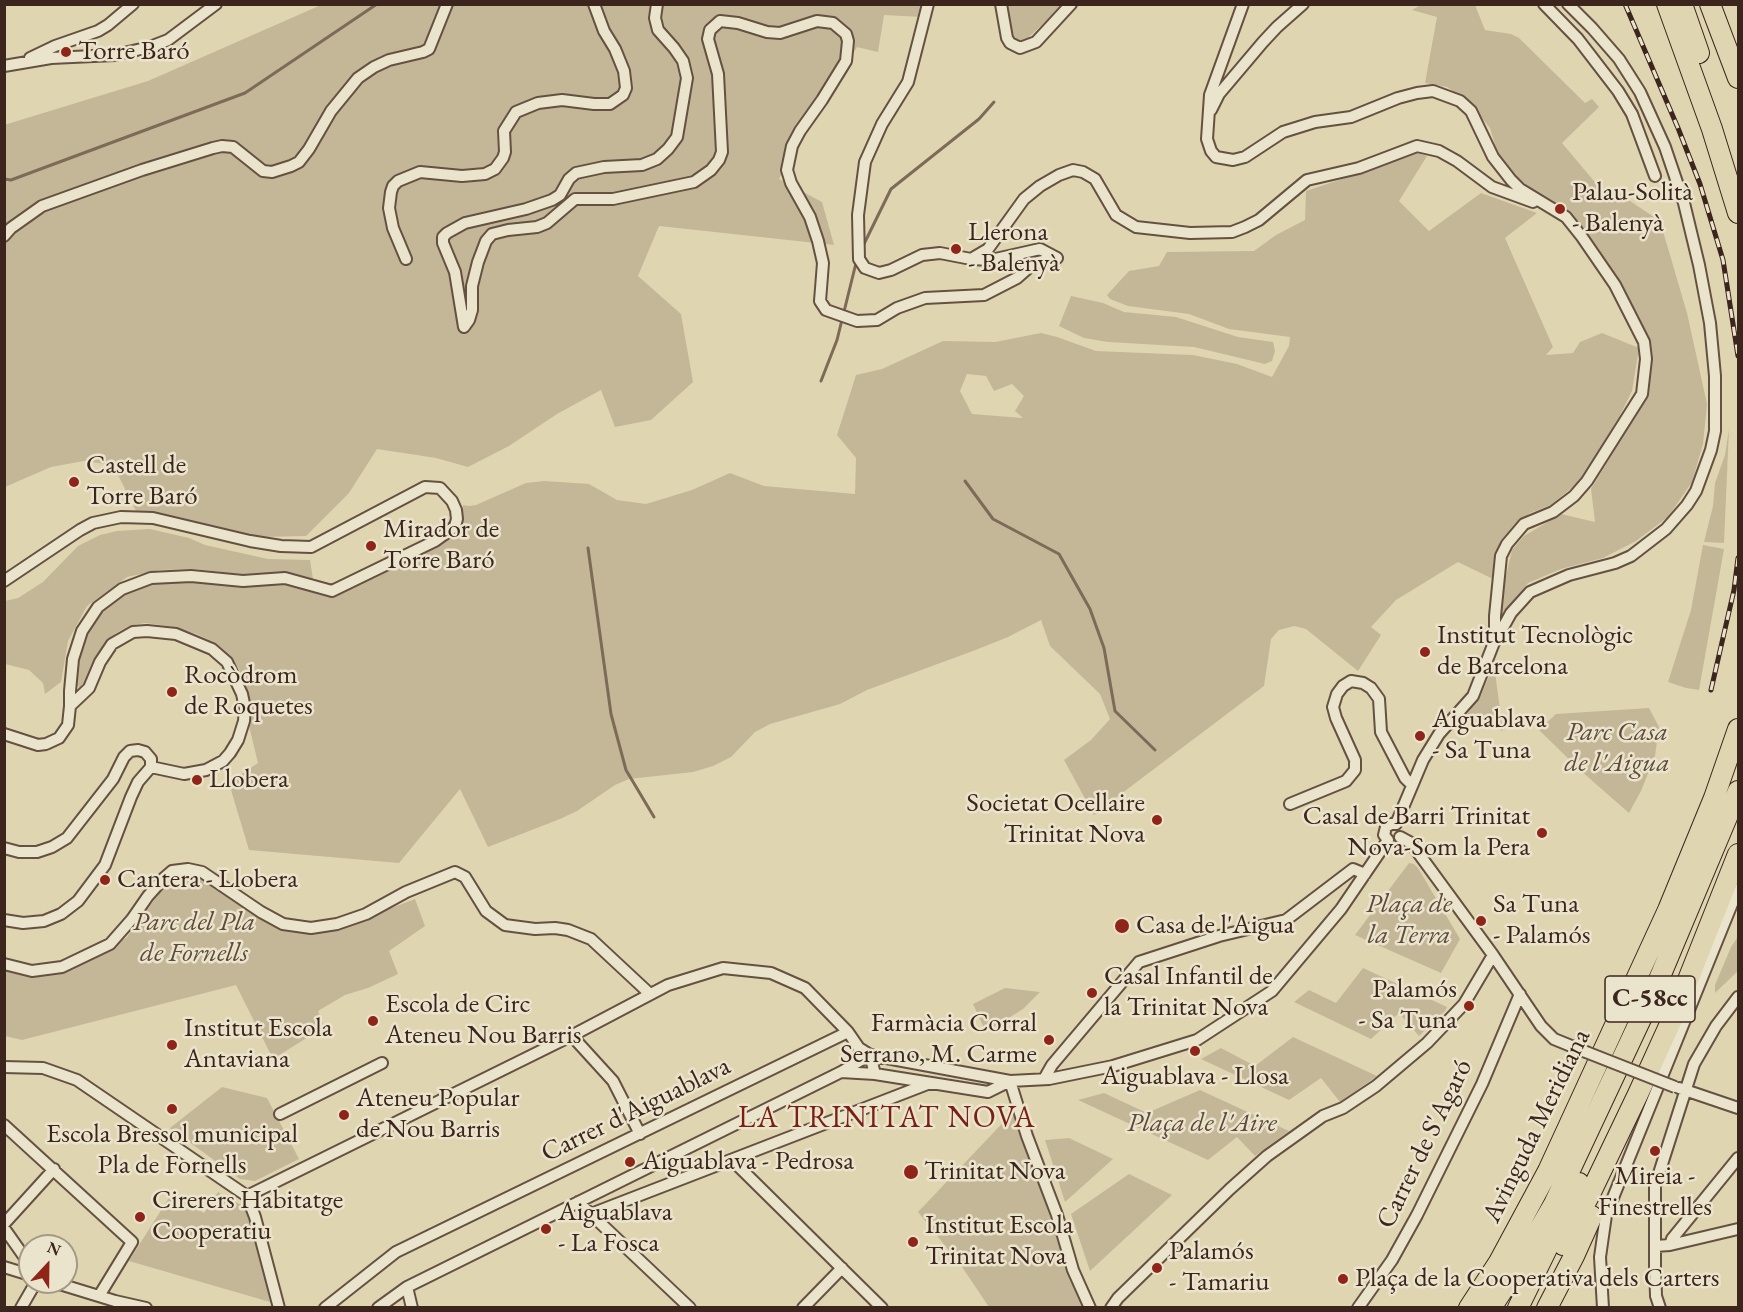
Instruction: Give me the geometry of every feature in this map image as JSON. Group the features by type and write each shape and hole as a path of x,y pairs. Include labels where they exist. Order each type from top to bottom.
{"highway":[{"path":"1667,4 1712,129 1738,213"},
{"path":"1682,4 1719,115 1738,187"},
{"path":"1710,4 1738,78"},
{"name":"Avinguda Meridiana","path":"1469,1308 1499,1262 1548,1171 1668,910 1714,798 1738,729"},
{"name":"C-58cc","path":"1491,1308 1554,1204 1654,991 1738,791"},
{"path":"1519,1308 1686,951 1738,825"},
{"path":"1519,1308 1548,1272 1638,1094 1674,1015 1738,854"},
{"path":"1547,1308 1574,1256 1617,1158 1638,1094"}],"street":[{"path":"22,62 56,46 98,31 133,4"},
{"path":"4,66 51,58 115,55 150,47 168,40 216,4"},
{"path":"4,236 11,228 42,206 142,170 213,148 233,147 263,171 272,172 299,162 331,111 358,78 374,66 429,49 447,4"},
{"path":"406,259 393,228 389,208 391,192 398,181 420,172 462,176 486,174 495,169 503,158 504,131 516,112 538,103 562,100 610,104 623,95 626,88 624,71 604,31 594,4"},
{"path":"657,4 655,18 658,30 682,61 687,78 677,137 668,150 657,159 642,165 604,167 576,173 569,179 560,195 552,200 515,212 465,223 447,233 442,243 455,272 464,327 472,310 472,286 478,262 492,234 537,227 547,223 575,199 620,198 694,182 703,177 719,160 722,152 718,74 708,39 710,30 720,21 780,33 817,21 833,23 846,34 848,41 846,61 792,146 788,170 791,183 810,217 818,241 822,263 820,301 826,310 857,321 877,320 897,308 924,298 984,295 1017,278 1034,263 1057,258 1040,249 991,260 940,253 922,255 891,270 879,273 865,268 859,259 858,215 865,162 878,130 910,76 928,4"},
{"path":"1001,4 1006,38 1020,48 1036,42 1071,4"},
{"path":"1243,4 1210,95 1207,139 1210,151 1216,157 1233,160 1257,150 1283,132 1315,122 1351,117 1398,98 1433,91 1460,100 1471,111 1493,157 1520,189 1541,203"},
{"path":"1208,116 1219,94 1230,81 1277,27 1303,4"},
{"path":"1544,4 1578,39 1618,91 1632,114 1655,176"},
{"path":"1495,640 1519,602 1530,592 1569,575 1615,563 1631,556 1666,529 1696,491 1711,450 1715,431 1713,355 1700,265 1684,203 1665,147 1640,92 1619,59 1568,4"},
{"path":"971,259 988,249 1024,199 1064,172 1074,170 1095,179 1116,215 1136,227 1190,233 1232,232 1258,220 1307,180 1359,168 1417,146 1439,151 1457,161 1492,187 1532,202 1541,203"},
{"name":"Carrer d'Aiguablava","path":"378,1308 407,1287 841,1072 870,1055 1010,1081 1044,1079 1113,1066 1197,1040 1272,991 1341,909 1365,874 1388,840 1384,835 1384,829 1390,824 1396,824 1423,760 1439,734 1473,696 1495,640 1501,556 1507,544 1524,524 1553,513 1574,496 1587,481 1642,394 1646,359 1644,342 1615,285 1566,217 1541,203"},
{"path":"4,581 80,530 108,519 139,516 250,541 281,546 311,547 425,487 435,487 443,491 456,510 455,526 449,531 332,591 285,579 243,581 191,576 152,578 122,589 98,607 82,631 75,650 69,717 64,733 46,744 32,744 4,734"},
{"path":"70,706 85,693 100,662 112,644 122,636 147,631 176,634 212,649 227,662 237,680 245,708 242,731 230,753 223,760 195,773 174,772 151,767"},
{"path":"1290,804 1346,781 1355,770 1355,760 1333,706 1336,694 1351,681 1363,683 1371,688 1379,699 1382,732 1405,778 1412,785"},
{"path":"70,686 79,693 85,693"},
{"path":"4,848 19,852 37,852 52,847 67,838 112,781 124,757 130,751 145,752 152,759 151,767 138,782 131,797 105,865 78,901 53,918 23,923 4,920"},
{"path":"1396,824 1401,830 1400,837"},
{"path":"1388,840 1393,841 1400,837"},
{"path":"1400,837 1411,843 1493,955 1541,1026 1554,1038 1680,1089 1738,1108"},
{"path":"4,964 32,971 62,967 110,944 156,886 172,871 188,869 202,872 268,916 284,924 311,928 336,924 366,914 452,872 462,874 486,911 505,925 568,930 591,939 650,994"},
{"path":"1044,1079 1052,1065 1139,962 1219,936 1286,920 1353,869 1365,874"},
{"path":"1603,1308 1600,1257 1606,1215 1738,890"},
{"path":"1111,1308 1118,1298 1267,1156 1323,1116 1350,1103 1376,1086 1427,1042 1464,1004 1493,955"},
{"path":"247,1196 572,1036 668,985 723,968 771,973 805,988 848,1032 859,1048 870,1055 875,1074"},
{"name":"Carrer de S'Agaró","path":"1358,1308 1392,1260 1417,1215 1482,1084 1520,994"},
{"path":"1660,1308 1656,1296 1654,1193 1680,1089 1700,1051 1738,997"},
{"name":"Carrer d'Aiguablava","path":"325,1308 396,1252 848,1032"},
{"path":"572,1036 613,1082 640,1134"},
{"path":"280,1114 382,1063"},
{"path":"4,1067 43,1068 77,1080 247,1196 255,1217 279,1308"},
{"name":"Carrer d'Aiguablava","path":"841,1072 875,1074 988,1092 1010,1081"},
{"path":"1010,1081 1027,1136 1057,1215 1073,1270 1090,1308"},
{"path":"591,1214 930,1083"},
{"path":"4,1125 132,1242 99,1296"},
{"path":"1670,1245 1672,1239 1738,1158"},
{"path":"732,1160 882,1308"},
{"path":"18,1247 4,1226 54,1169"},
{"name":"Carrer d'Aiguablava","path":"595,1193 602,1209"},
{"path":"578,1202 690,1308"},
{"path":"1655,1246 1719,1235 1738,1229"},
{"path":"802,1308 842,1268"},
{"path":"407,1287 412,1308"},
{"path":"78,1290 99,1296 113,1304 146,1308"},
{"path":"21,1308 29,1294"}],"green space":[{"path":"321,5 924,5 921,17 884,15 878,52 857,47 779,179 822,202 834,245 659,226 638,276 681,314 693,382 651,420 615,427 601,390 557,414 509,446 468,467 436,458 377,449 349,493 306,536 262,537 136,511 113,465 84,461 51,467 5,487 4,125 148,81"},
{"path":"1006,5 1063,5 1024,44 1011,37"},
{"path":"1421,5 1475,5 1485,30 1511,34 1519,38 1585,103 1592,99 1599,107 1562,143 1604,193 1615,191 1660,221 1687,313 1707,404 1703,444 1692,482 1668,517 1636,541 1603,558 1561,569 1528,583 1500,618 1512,550 1524,536 1561,514 1595,522 1591,489 1644,402 1651,358 1646,332 1628,297 1598,248 1570,212 1533,190 1515,176 1498,155 1490,128 1468,101 1447,87 1425,83 1437,17 1412,10"},
{"path":"1414,152 1427,156 1399,201 1429,231 1481,193 1537,213 1505,238 1553,347 1546,355 1573,353 1580,342 1602,333 1639,348 1632,391 1582,479 1551,505 1530,513 1515,524 1501,540 1493,579 1458,562 1396,600 1371,627 1381,635 1358,671 1306,629 1294,626 1279,630 1271,639 1264,686 1109,803 1111,808 1094,815 1064,760 1091,740 1110,719 1100,694 1050,646 1041,620 1008,637 867,690 840,704 770,724 755,732 731,757 713,766 693,772 629,779 615,785 577,811 488,847 460,789 399,863 249,850 231,790 240,775 258,763 249,726 250,702 239,669 229,655 214,642 168,626 145,623 129,626 116,633 104,644 87,684 80,689 77,685 78,660 85,634 101,609 142,584 179,580 284,583 333,597 451,534 462,516 463,505 476,505 526,483 544,481 589,484 617,500 646,504 692,490 730,473 764,486 855,494 856,458 837,435 856,375 882,369 943,341 995,342 1041,333 1096,351 1193,355 1237,364 1272,377 1289,346 1290,337 1229,329 1189,314 1128,306 1110,299 1107,295 1129,271 1159,266 1167,252 1254,251 1276,235 1305,220 1306,191 1375,168","holes":["967,374 986,376 994,391 1012,384 1024,396 1015,411 1023,418 972,414 960,391"]},
{"path":"1071,296 1103,303 1124,312 1176,317 1238,337 1273,342 1275,351 1272,361 1265,364 1194,347 1108,342 1084,338 1059,326"},
{"path":"1729,429 1724,543 1704,542 1713,506 1715,483 1725,455"},
{"path":"150,529 189,538 205,545 268,559 310,560 313,579 286,572 243,575 195,569 160,570 127,577 87,606 68,641 61,682 45,694 43,683 29,670 5,664 5,601 18,598 43,582 78,546 100,535 117,531"},
{"path":"1703,545 1724,549 1699,690 1668,682 1691,610"},
{"name":"Parc Casa de l'Aigua","path":"1494,665 1503,731 1464,718 1481,695"},
{"name":"Parc Casa de l'Aigua","path":"1649,708 1659,727 1655,756 1629,813 1539,730 1556,714"},
{"name":"Plaça de la Terra","path":"1409,863 1418,868 1460,939 1441,973 1355,935"},
{"name":"Parc del Pla de Fornells","path":"187,875 209,882 296,931 314,934 347,925 415,899 425,926 389,951 398,974 368,988 345,995 318,1011 324,1027 273,1059 236,985 22,1040 5,1036 4,969 35,977 65,972 107,951 127,937 170,879"},
{"path":"1737,938 1738,971 1715,993 1715,985"},
{"name":"Plaça de la Terra","path":"1363,968 1447,1007 1419,1036 1399,1013 1371,1039 1294,1002 1309,990 1336,1003"},
{"path":"1005,988 1040,992 1023,1009 986,1032 973,1004"},
{"path":"1293,1037 1377,1076 1340,1102 1321,1078 1289,1100 1201,1059 1221,1048 1255,1066"},
{"path":"222,1087 267,1098 299,1159 255,1181 240,1179 170,1128"},
{"name":"Plaça de l'Aire","path":"1200,1090 1289,1131 1255,1156 1237,1137 1208,1160 1078,1100 1104,1093 1147,1113"},
{"path":"1013,1112 1082,1307 989,1307 962,1267 918,1212"},
{"path":"1069,1138 1113,1159 1065,1202 1045,1140"},
{"path":"1129,1174 1172,1195 1090,1271 1071,1214"},
{"path":"218,1192 249,1211 255,1225 270,1302 129,1261 172,1193 204,1213"}],"waterway":[{"path":"4,179 11,180 245,93 377,4"},
{"path":"862,248 891,189 979,119 994,102"},
{"path":"821,381 837,340 857,259"},
{"path":"965,481 993,519 1059,554 1090,609 1104,648 1115,711 1155,750"},
{"path":"588,548 611,714 626,770 654,817"}],"railway":[{"path":"1625,4 1700,184 1723,260 1738,356"},
{"path":"1711,690 1734,590 1738,558"}],"place":[{"name":"Torre Baró","path":"66,52"},
{"name":"Palau-Solità - Balenyà","path":"1560,209"},
{"name":"Llerona - Balenyà","path":"956,249"},
{"name":"Castell de Torre Baró","path":"74,482"},
{"name":"Mirador de Torre Baró","path":"371,546"},
{"name":"Institut Tecnològic de Barcelona","path":"1425,652"},
{"name":"Rocòdrom de Roquetes","path":"172,692"},
{"name":"Aiguablava - Sa Tuna","path":"1420,736"},
{"name":"Llobera","path":"197,780"},
{"name":"Societat Ocellaire Trinitat Nova","path":"1157,820"},
{"name":"Casal de Barri Trinitat Nova-Som la Pera","path":"1542,833"},
{"name":"Cantera - Llobera","path":"105,880"},
{"name":"Sa Tuna - Palamós","path":"1481,921"},
{"name":"Casa de l'Aigua","path":"1122,926"},
{"name":"Casal Infantil de la Trinitat Nova","path":"1092,993"},
{"name":"Palamós - Sa Tuna","path":"1469,1006"},
{"name":"Escola de Circ Ateneu Nou Barris","path":"373,1021"},
{"name":"Farmàcia Corral Serrano, M. Carme","path":"1049,1040"},
{"name":"Institut Escola Antaviana","path":"172,1045"},
{"name":"Aiguablava - Llosa","path":"1195,1051"},
{"name":"Escola Bressol municipal Pla de Fornells","path":"172,1109"},
{"name":"Ateneu Popular de Nou Barris","path":"344,1115"},
{"name":"Mireia - Finestrelles","path":"1655,1151"},
{"name":"Aiguablava - Pedrosa","path":"630,1162"},
{"name":"Trinitat Nova","path":"911,1172"},
{"name":"Cirerers Habitatge Cooperatiu","path":"140,1217"},
{"name":"Aiguablava - La Fosca","path":"546,1229"},
{"name":"Institut Escola Trinitat Nova","path":"913,1242"},
{"name":"Palamós - Tamariu","path":"1157,1268"},
{"name":"Plaça de la Cooperativa dels Carters","path":"1343,1279"}],"district":[{"name":"LA TRINITAT NOVA","path":"887,1119"}]}
